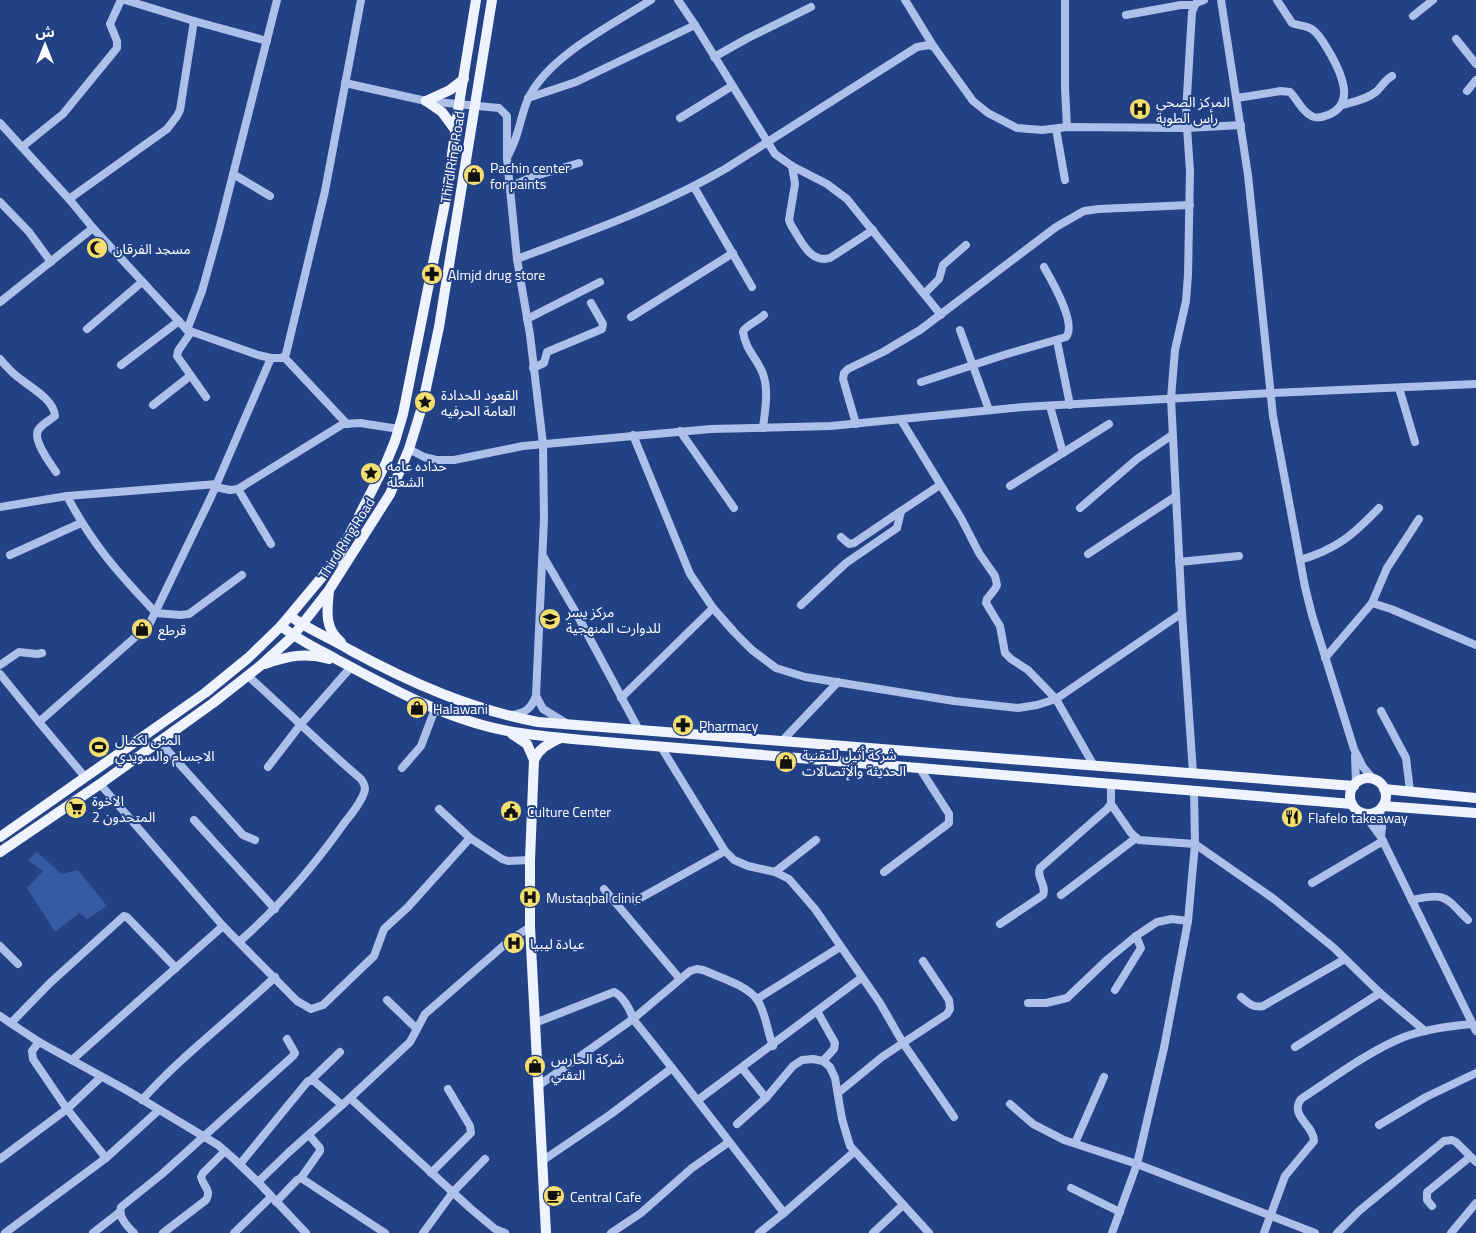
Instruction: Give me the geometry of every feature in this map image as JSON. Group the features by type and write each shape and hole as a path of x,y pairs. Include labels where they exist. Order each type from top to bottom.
{"main road":[{"name":"Third Ring Road","path":"0,837 206,693 248,658 281,626 337,559 386,463 399,430 410,385 445,207 476,0"},
{"name":"Third Ring Road","path":"0,852 100,784 213,703 260,666 293,636 329,590 390,494 422,407 440,327 492,0"},
{"path":"426,101 450,90 464,79"},
{"path":"426,101 442,112 456,132"},
{"path":"329,590 328,624 337,639 350,649"},
{"path":"290,616 302,625 442,694 467,704 538,722 1355,785"},
{"path":"281,626 293,636 435,708 484,726 508,732 661,747 1352,804"},
{"path":"260,666 282,658 302,655 315,656 350,666"},
{"path":"508,732 528,744 534,760"},
{"path":"546,1233 530,927 530,860 534,760 537,753 544,746 560,738"},
{"path":"857,747 857,762"},
{"path":"1382,808 1386,795 1378,782 1364,779 1355,785 1350,795 1352,804 1359,812 1364,814 1373,813 1382,808 1476,813"},
{"path":"1384,789 1476,798"}],"street":[{"path":"22,147 68,109 117,48 117,40 110,24 123,0 268,41"},
{"path":"206,397 190,376 177,354 189,331 202,290 268,41 277,0"},
{"path":"0,123 142,282 189,331 234,348 279,359 286,354 325,191 361,0"},
{"path":"507,159 517,135 520,119 528,98 540,80 565,56 651,0"},
{"path":"678,0 767,142 780,159 821,181 848,199 942,315"},
{"path":"905,0 934,47 973,101 988,113 1017,128 1187,128 1241,124"},
{"path":"1065,0 1067,127"},
{"path":"1126,15 1180,5 1194,5 1204,0"},
{"path":"1221,0 1248,175 1274,416 1300,560 1312,615 1354,749 1363,767 1374,780"},
{"path":"1277,0 1292,23 1311,28 1326,47 1342,78 1344,96 1342,105"},
{"path":"1413,16 1433,0"},
{"path":"1193,774 1179,562 1171,398 1175,350 1186,301 1190,242 1190,171 1186,113 1194,5"},
{"path":"714,57 811,7"},
{"path":"69,199 167,129 177,116 182,99 194,21"},
{"path":"528,98 576,82 695,25"},
{"path":"1456,39 1476,64"},
{"path":"518,259 694,187 917,47 929,45 934,47"},
{"path":"1237,98 1281,91 1290,92 1308,115 1314,117 1329,115 1342,105 1371,95 1378,90 1383,82 1392,76"},
{"path":"1467,91 1476,80"},
{"path":"345,83 426,101 499,108 507,116 507,159 510,187 543,444 544,482 536,696 539,705 545,712 572,725"},
{"path":"680,118 732,86"},
{"path":"1056,129 1065,180"},
{"path":"510,187 532,176 579,163"},
{"path":"792,166 795,184 789,220 812,256 824,260 830,258 873,230"},
{"path":"233,174 270,196"},
{"path":"694,187 752,287"},
{"path":"0,202 29,232 50,262"},
{"path":"856,424 844,384 844,373 848,369 883,352 920,330 1070,218 1084,212 1108,208 1190,205"},
{"path":"0,302 93,228"},
{"path":"925,293 938,279 943,265 966,245"},
{"path":"630,318 733,253"},
{"path":"921,382 1066,337 1070,328 1060,298 1044,267"},
{"path":"87,329 142,282"},
{"path":"528,319 600,282"},
{"path":"533,368 544,364 547,352 602,329 603,324 591,304"},
{"path":"763,428 766,390 763,374 750,353 743,332 744,328 755,323 764,315"},
{"path":"121,365 179,321"},
{"path":"960,330 990,410"},
{"path":"1057,341 1070,404"},
{"path":"284,356 347,424"},
{"path":"0,358 11,372 37,391 54,410 55,416 38,429 36,434 39,444 56,472"},
{"path":"40,722 149,625 216,486 271,358"},
{"path":"153,405 190,376"},
{"path":"408,449 424,457 436,460 454,460 523,446 719,428 856,424 1070,404 1476,384"},
{"path":"1399,388 1415,442"},
{"path":"1050,406 1063,453"},
{"path":"901,420 961,518 979,553 995,576 995,589 986,603 1000,626 1005,653 1028,670 1056,699 1094,766"},
{"path":"0,507 67,496 216,486 230,490 238,489 340,426 360,424 399,430"},
{"path":"1010,486 1109,424"},
{"path":"680,431 734,508"},
{"path":"633,435 690,574 713,608 752,650 776,668 805,677 954,701 1018,708 1056,699 1182,613"},
{"path":"1080,508 1137,459 1172,435"},
{"path":"841,537 848,544 854,543 940,485"},
{"path":"238,489 271,544"},
{"path":"67,496 81,523 111,564 156,613 189,614 242,575"},
{"path":"1088,554 1176,496"},
{"path":"1300,560 1329,550 1355,532 1379,508"},
{"path":"800,605 846,563 897,528 901,511"},
{"path":"1325,658 1372,603 1387,568 1419,519"},
{"path":"10,555 81,523"},
{"path":"542,554 639,730"},
{"path":"1179,562 1239,556"},
{"path":"1372,603 1391,609 1476,646"},
{"path":"621,698 713,608"},
{"path":"0,665 19,652 42,653"},
{"path":"268,768 301,724 350,666"},
{"path":"0,674 85,777"},
{"path":"240,941 275,909 321,856 353,812 365,789 360,779 248,676"},
{"path":"782,741 838,682"},
{"path":"509,716 526,712 536,696"},
{"path":"402,768 421,746 435,708"},
{"path":"1381,711 1406,758 1410,792"},
{"path":"159,741 243,835 255,840"},
{"path":"661,747 725,851 734,860 775,872 789,879 815,909 880,1003 903,1043 954,1117"},
{"path":"1354,749 1355,785"},
{"path":"884,872 949,823 949,814 919,767"},
{"path":"1112,783 1111,804 1136,838 1145,842 1195,844 1302,920 1380,993 1425,1031"},
{"path":"100,784 223,926 240,941 285,989 304,1006 311,1009 323,1005 374,956 384,929 408,907 470,838"},
{"path":"1112,1233 1137,1164 1164,1048 1188,921 1195,844 1194,790"},
{"path":"1000,924 1043,895 1045,888 1038,873 1040,868 1111,804"},
{"path":"1382,808 1382,839"},
{"path":"439,809 470,838 502,859 508,861 530,860"},
{"path":"1264,1233 1284,1176 1314,1141 1313,1133 1298,1114 1297,1108 1301,1099 1390,1043 1425,1031 1446,1027 1474,1027 1382,839 1364,814"},
{"path":"194,820 275,909"},
{"path":"1061,895 1136,838"},
{"path":"1312,883 1382,839"},
{"path":"775,872 816,840"},
{"path":"634,901 725,851"},
{"path":"604,889 680,979"},
{"path":"1412,900 1437,895 1448,900 1468,920"},
{"path":"12,1023 50,983 123,916 127,917 176,968"},
{"path":"1028,1003 1046,1003 1067,998 1108,959 1152,925 1164,919 1188,921"},
{"path":"72,1060 223,926"},
{"path":"258,1182 410,1042 425,1014 510,940 530,927"},
{"path":"1115,990 1141,948 1136,936"},
{"path":"0,946 18,964"},
{"path":"757,999 840,947"},
{"path":"1241,997 1257,1008 1263,1006 1345,959"},
{"path":"838,1093 882,1058 947,1014 950,1009 949,1000 923,961"},
{"path":"538,1086 633,1019 690,970 704,970 746,989 757,999 772,1046"},
{"path":"142,1100 178,1062 245,1006 275,977"},
{"path":"698,1100 861,978"},
{"path":"535,1024 614,992 618,994 633,1019 698,1100 784,1213"},
{"path":"1295,1047 1380,993"},
{"path":"387,1000 417,1029"},
{"path":"817,1011 835,1043 834,1049 823,1061"},
{"path":"0,1016 39,1042 142,1100 225,1151 258,1182 306,1233"},
{"path":"93,1233 120,1212 121,1207 162,1174 293,1056 293,1049 287,1039"},
{"path":"39,1042 32,1052 33,1060 67,1109 106,1158"},
{"path":"240,1164 305,1082 311,1080 340,1052"},
{"path":"737,1124 766,1098 793,1066 802,1060 823,1061 830,1067 835,1078 846,1135 854,1152 929,1233"},
{"path":"542,1161 611,1114 672,1068"},
{"path":"742,1068 766,1098"},
{"path":"1379,1125 1426,1097 1476,1073"},
{"path":"0,1159 67,1109 101,1077"},
{"path":"1075,1143 1104,1077"},
{"path":"311,1080 342,1105"},
{"path":"431,1173 471,1133 470,1126 448,1089"},
{"path":"350,1098 470,1208 495,1229 505,1233"},
{"path":"1010,1104 1033,1124 1064,1140 1137,1164 1315,1233"},
{"path":"5,1233 106,1158 159,1110"},
{"path":"234,1233 301,1178 320,1151 320,1148 308,1135"},
{"path":"1337,1233 1376,1196 1444,1141 1452,1140 1473,1160 1427,1192 1427,1200 1432,1206"},
{"path":"611,1233 641,1213 692,1168 729,1142"},
{"path":"163,1233 206,1200 209,1195 201,1177 203,1172 225,1151"},
{"path":"759,1233 854,1152"},
{"path":"423,1233 453,1192 485,1159"},
{"path":"301,1178 385,1233"},
{"path":"1070,1188 1120,1212"},
{"path":"1451,1233 1476,1203"},
{"path":"874,1233 903,1205"},
{"path":"120,1212 134,1233"}],"shaded area":[{"path":"37,852 61,874 78,870 107,906 87,919 79,913 55,932 27,888 43,871 28,860"}],"place":[{"name":"المركز الصحي رأس الطوبة","path":"1140,109"},
{"name":"Pachin center for paints","path":"474,175"},
{"name":"مسجد الفرقان","path":"97,248"},
{"name":"Almjd drug store","path":"432,274"},
{"name":"القعود للحدادة العامة الحرفيه","path":"425,402"},
{"name":"حداده عامه الشعلة","path":"371,473"},
{"name":"مركز يسر للدوارت المنهجية","path":"550,619"},
{"name":"قرطع","path":"142,629"},
{"name":"Halawani","path":"417,708"},
{"name":"Pharmacy","path":"683,725"},
{"name":"المنى لكمال الاجسام والسويدي","path":"99,747"},
{"name":"شركة أثيل للتقنية الحديثة والإتصالات","path":"786,762"},
{"name":"الاخوة المتحدون 2","path":"76,808"},
{"name":"Culture Center","path":"511,811"},
{"name":"Flafelo takeaway","path":"1292,817"},
{"name":"Mustaqbal clinic","path":"530,897"},
{"name":"عيادة ليبيا","path":"514,943"},
{"name":"شركة الحارس التقني","path":"535,1066"},
{"name":"Central Cafe","path":"554,1196"}]}
